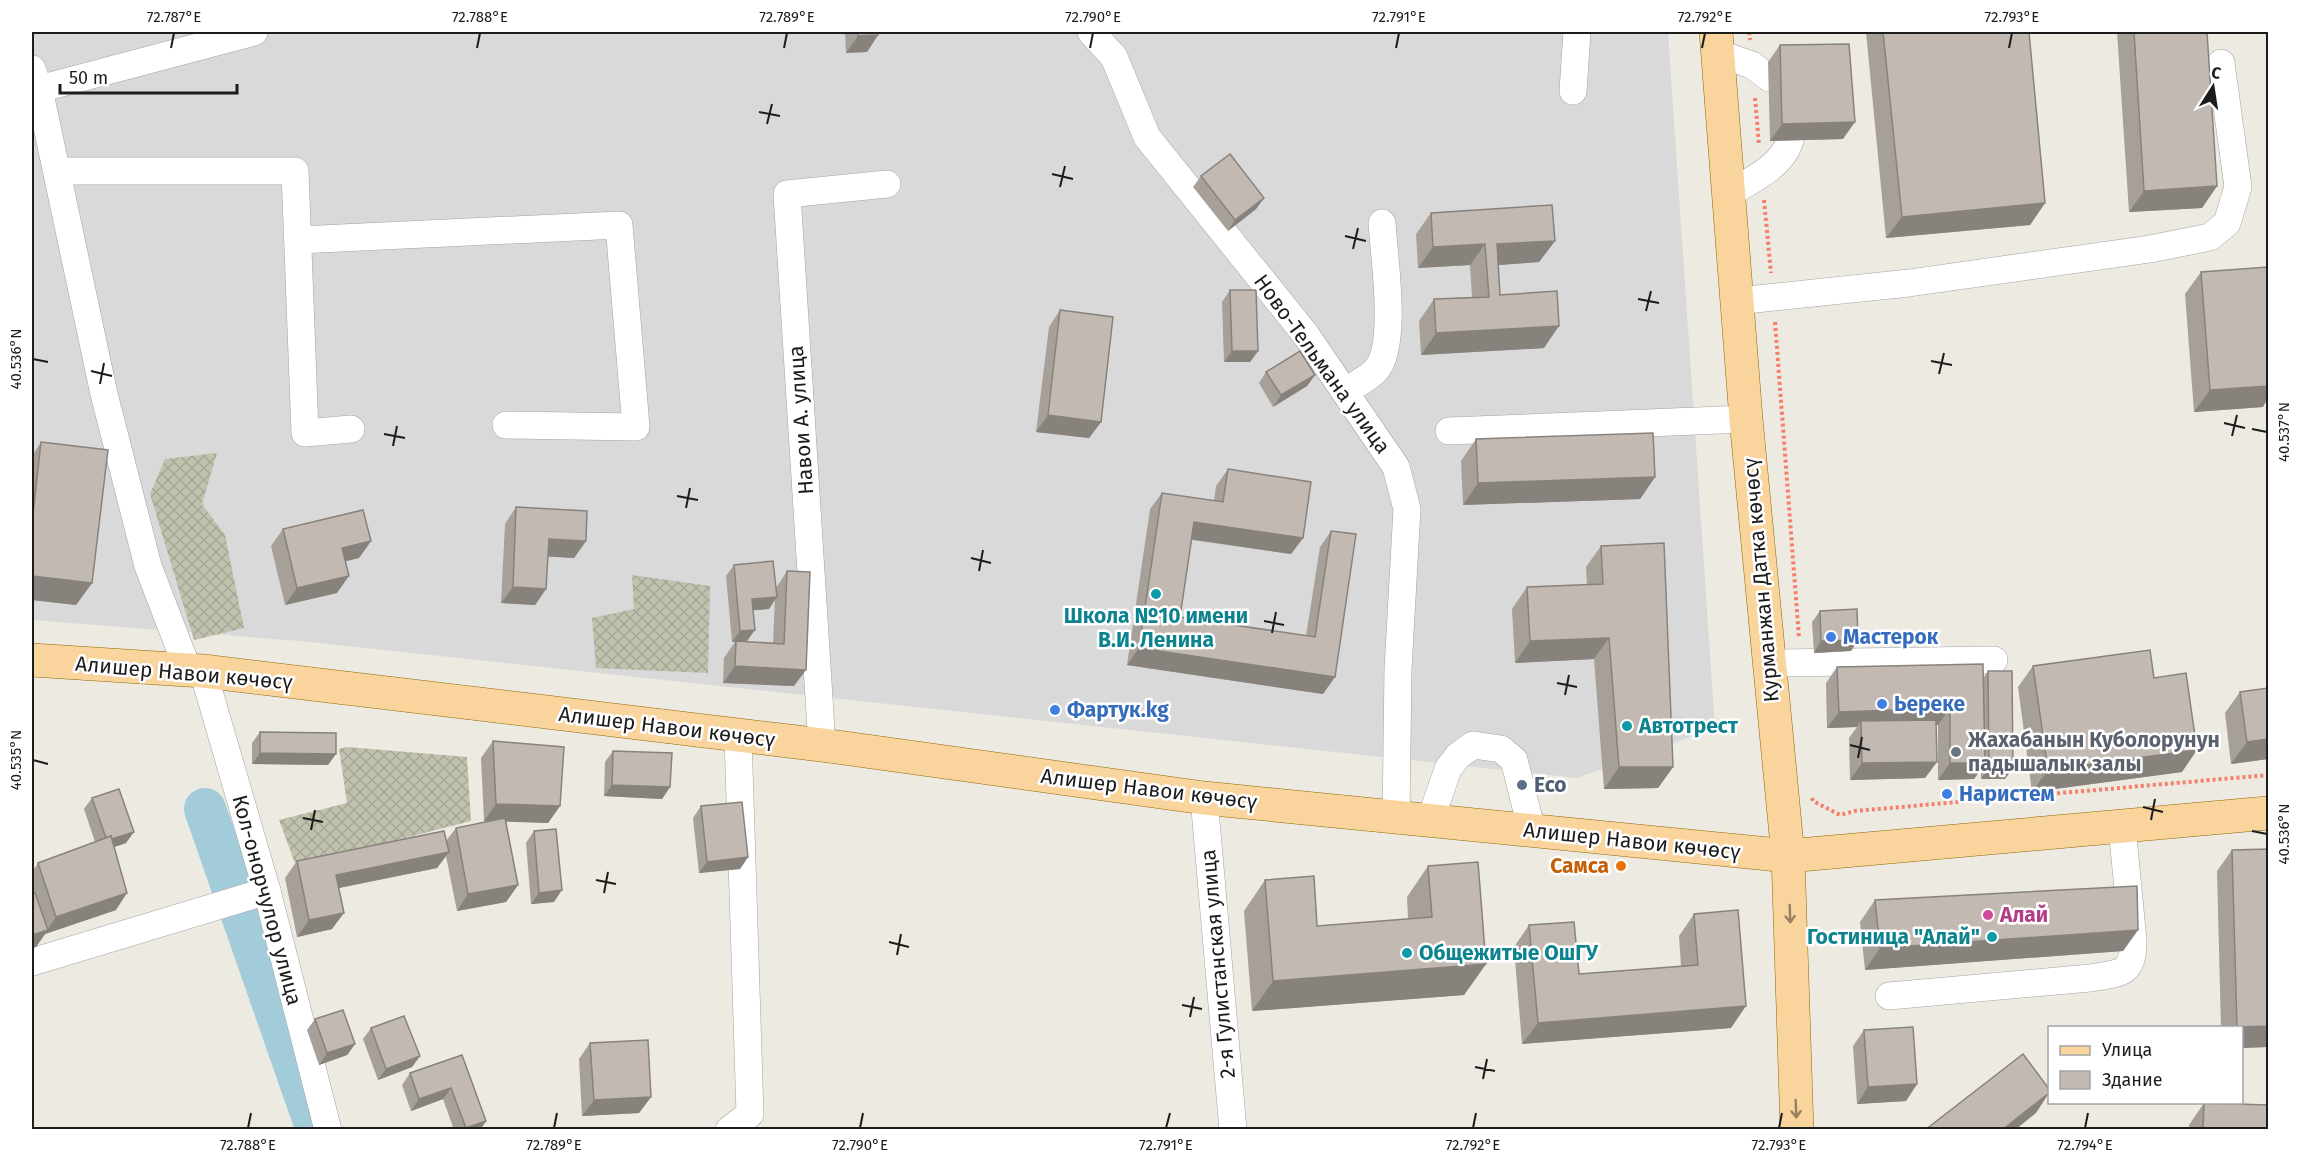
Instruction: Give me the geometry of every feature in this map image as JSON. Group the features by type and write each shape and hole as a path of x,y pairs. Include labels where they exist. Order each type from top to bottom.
{"main road":[{"name":"Курманжан Датка көчөсү","path":"1717,42 1746,419 1785,663 1788,856 1797,1130"},
{"name":"Алишер Навои көчөсү","path":"32,660 195,670 822,745 1204,798 1788,856 2268,813"}],"street":[{"path":"35,79 254,32"},
{"name":"Ново-Тельмана улица","path":"1091,32 1114,57 1148,137 1306,335 1396,466 1407,509 1398,669 1396,818"},
{"path":"1573,91 1577,32"},
{"path":"1717,42 1760,71"},
{"path":"1737,301 1920,282 2150,249 2210,237 2228,222 2238,187 2221,63"},
{"name":"Кол-онорчулор улица","path":"35,79 57,171 104,394 148,566 195,670 267,891 328,1130"},
{"path":"1728,194 1762,173 1787,152 1790,140"},
{"path":"57,171 295,171 305,433 351,429"},
{"name":"Навои А. улица","path":"822,745 787,195 887,184"},
{"path":"1345,392 1376,370 1387,346 1389,328 1382,223"},
{"path":"298,240 619,225 636,427 506,425"},
{"path":"1449,431 1746,419"},
{"path":"1785,663 1994,660"},
{"path":"729,1130 750,1114 738,736"},
{"path":"1430,821 1448,769 1458,756 1473,745 1501,748 1514,760 1532,831"},
{"name":"2-я Гулистанская улица","path":"1204,798 1233,1130"},
{"path":"1889,996 2090,978 2112,975 2127,969 2133,955 2133,940 2122,827"},
{"path":"32,962 267,891"}],"path":[{"path":"1749,32 1760,71 1762,173 1773,296 1785,663"},
{"path":"1812,790 1813,801 1840,814 2268,775"}],"shaded area":[{"path":"32,32 1668,32 1715,728 1577,778 300,641 32,620"},
{"path":"217,453 202,504 225,535 244,628 194,640 150,494 165,459"},
{"path":"632,575 710,586 708,673 596,668 592,618 634,609"},
{"path":"347,747 467,757 471,821 296,866 279,820 347,803 339,749"}],"building":[{"path":"858,32 878,32 878,35 858,36"},
{"path":"1883,32 2029,32 2045,203 1902,217"},
{"path":"2134,32 2207,32 2217,186 2144,191"},
{"path":"1849,44 1855,122 1782,124 1780,45"},
{"path":"1230,154 1264,198 1235,220 1201,176"},
{"path":"1552,205 1555,241 1497,244 1500,295 1557,291 1559,326 1436,333 1434,299 1489,297 1485,244 1433,247 1431,213"},
{"path":"2268,267 2268,386 2210,390 2201,272"},
{"path":"1230,290 1256,290 1258,351 1232,351"},
{"path":"1060,310 1113,317 1101,422 1048,415"},
{"path":"1300,351 1315,375 1281,395 1266,372"},
{"path":"1653,433 1655,477 1478,483 1476,439"},
{"path":"41,442 108,450 92,583 32,576 32,523"},
{"name":"Школа №10 имени В.И. Ленина","path":"1228,469 1311,482 1303,538 1194,522 1180,617 1315,637 1331,531 1356,534 1335,677 1139,648 1162,493 1223,502"},
{"path":"516,507 587,511 586,541 549,539 546,589 513,587"},
{"path":"363,510 371,541 342,548 349,576 297,588 283,529"},
{"name":"Автотрест","path":"1664,543 1673,767 1619,767 1609,638 1530,641 1527,587 1603,584 1601,546"},
{"path":"773,561 777,597 752,599 755,630 740,631 734,565"},
{"path":"787,571 810,572 806,670 735,666 736,641 784,644"},
{"path":"1857,609 1858,640 1821,641 1820,611"},
{"path":"2150,650 2154,678 2186,673 2197,750 2048,770 2033,666"},
{"path":"1983,664 1985,763 1950,763 1950,708 1839,712 1837,667"},
{"path":"1988,671 2012,671 2013,768 1989,768"},
{"path":"2268,688 2268,739 2247,742 2240,692"},
{"path":"1936,720 1937,762 1862,763 1861,721"},
{"path":"260,732 336,733 336,754 260,753"},
{"path":"493,741 564,747 560,806 496,804"},
{"path":"613,751 672,753 670,787 612,785"},
{"path":"119,789 134,832 112,839 111,836 106,838 92,798"},
{"path":"742,802 748,857 707,862 701,806"},
{"path":"505,818 518,885 468,894 456,828"},
{"path":"556,829 562,890 539,893 534,831"},
{"path":"444,831 449,852 336,875 344,913 309,920 297,861"},
{"path":"111,836 127,893 56,917 38,863"},
{"path":"2268,849 2268,1026 2237,1026 2232,850"},
{"path":"1478,862 1486,964 1273,981 1265,880 1314,876 1317,926 1432,917 1428,866"},
{"path":"2137,886 2138,930 1880,948 1875,900"},
{"path":"35,893 48,930 32,935 32,894"},
{"path":"1738,910 1746,1006 1538,1023 1529,925 1574,922 1579,974 1698,965 1694,914"},
{"path":"343,1010 355,1044 327,1053 315,1019"},
{"path":"404,1016 420,1056 386,1069 371,1028"},
{"path":"1913,1027 1917,1084 1868,1087 1864,1030"},
{"path":"648,1040 651,1097 594,1100 590,1043"},
{"path":"2023,1054 2048,1088 2048,1094 2002,1130 1925,1130"},
{"path":"462,1055 486,1121 466,1128 451,1088 419,1099 410,1073"},
{"path":"2204,1104 2268,1105 2268,1130 2203,1130"}],"waterway":[{"path":"205,809 317,1130"}],"place":[{"name":"Школа №10 имени В.И. Ленина","path":"1156,594"},
{"name":"Мастерок","path":"1831,637"},
{"name":"Ьереке","path":"1882,704"},
{"name":"Фартук.kg","path":"1055,710"},
{"name":"Автотрест","path":"1627,726"},
{"name":"Жахабанын Куболорунун падышалык залы","path":"1956,752"},
{"name":"Есо","path":"1522,785"},
{"name":"Наристем","path":"1947,794"},
{"name":"Самса","path":"1621,866"},
{"name":"Алай","path":"1988,915"},
{"name":"Гостиница \"Алай\"","path":"1992,937"},
{"name":"Общежитые ОшГУ","path":"1407,953"}]}
